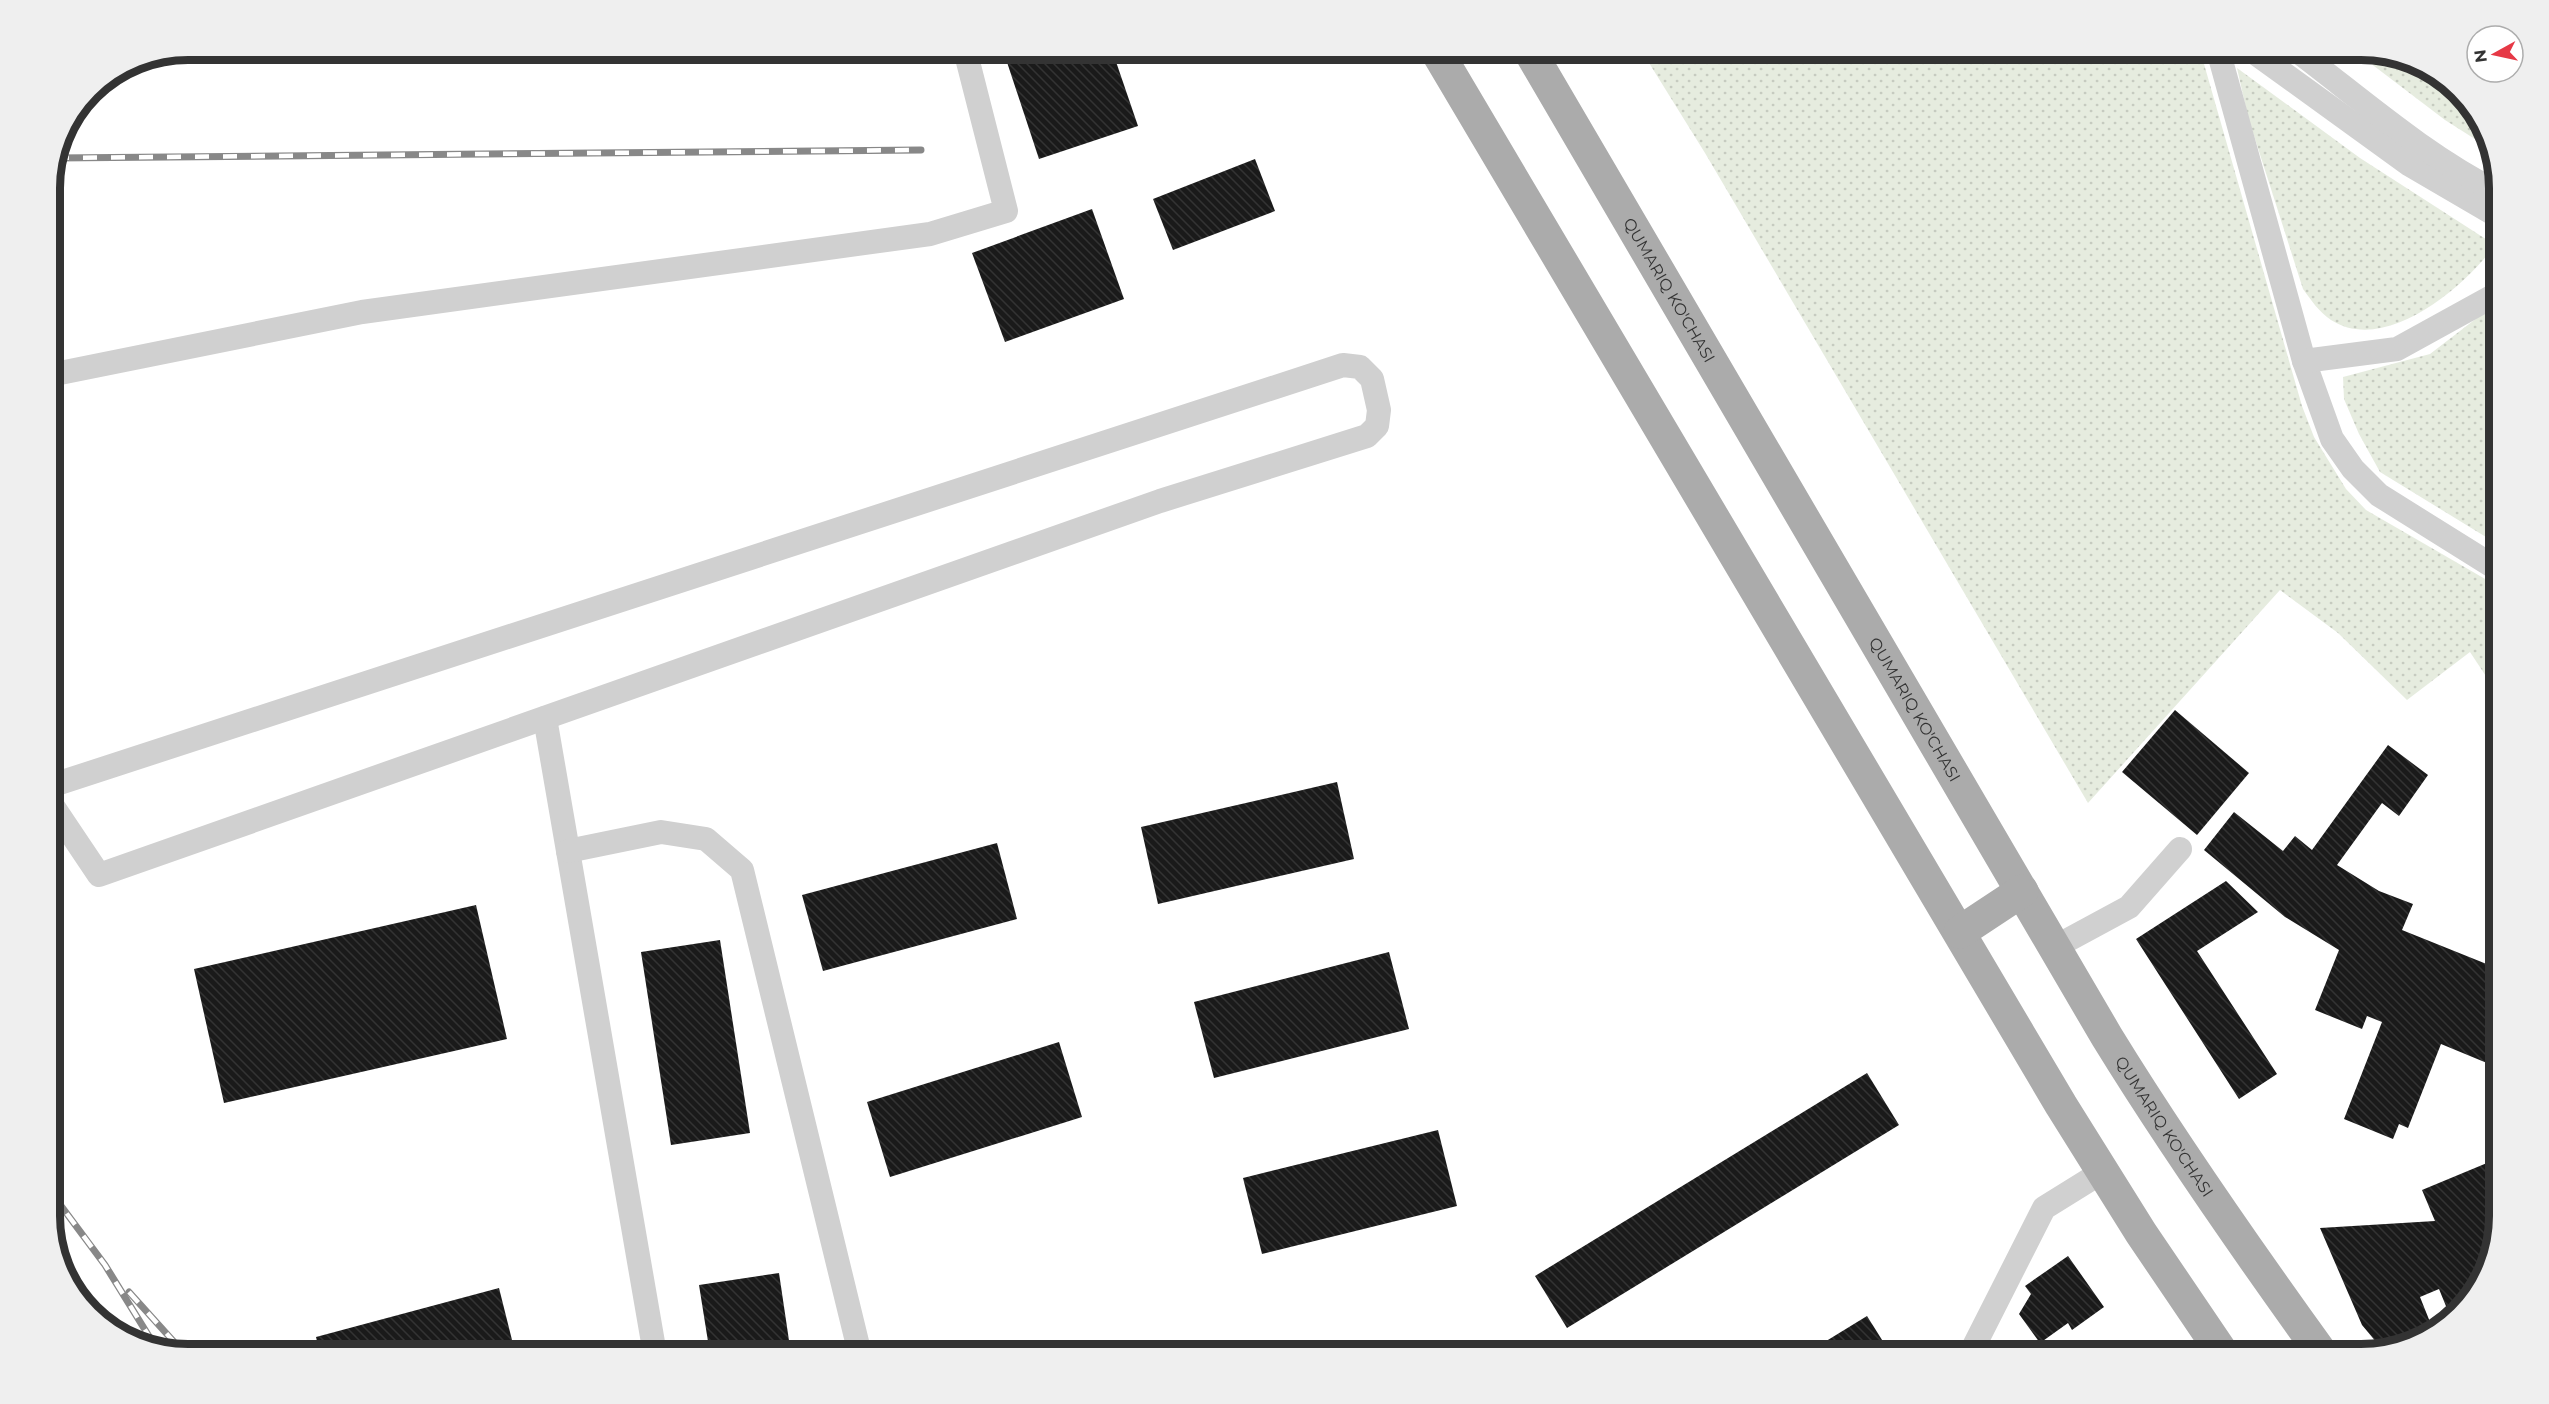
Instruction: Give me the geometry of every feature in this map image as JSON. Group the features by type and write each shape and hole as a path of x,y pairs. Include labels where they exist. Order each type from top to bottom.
{"main road":[{"path":"1442,60 2102,1172 2216,1344"},
{"name":"QUMARIQ KO'CHASI","path":"1535,60 2161,1124 2315,1344"},
{"path":"1960,932 2022,891"}],"lane":[{"path":"60,373 362,312 930,234 1005,211 967,60"},
{"path":"2221,60 2304,361 2316,400 2332,439 2353,469 2379,495 2489,564"},
{"path":"2265,60 2410,165 2489,212"},
{"path":"2309,60 2415,141 2489,188"},
{"path":"2304,361 2397,349 2489,298"},
{"path":"60,783 1343,365 1360,367 1372,380 1379,411 1377,426 1367,436 1160,501 99,875 60,817"},
{"path":"545,718 653,1344"},
{"path":"568,851 661,832 706,839 742,870 858,1344"},
{"path":"2055,947 2129,907 2180,849"},
{"path":"1975,1344 2044,1208 2102,1172"}],"shaded area":[{"path":"1647,60 2203,60 2302,406 2314,437 2346,489 2366,510 2489,581 2489,681 2470,652 2407,700 2338,633 2280,590 2088,803 1705,153"},
{"path":"2367,60 2386,62 2402,67 2432,82 2457,104 2467,117 2480,142 2445,120"},
{"path":"2237,68 2360,158 2489,241 2489,253 2444,296 2399,323 2375,329 2352,329 2331,320 2319,310 2303,289 2248,117"},
{"path":"2489,309 2489,539 2380,472 2359,434 2344,399 2343,377 2430,354"}],"building":[{"path":"1006,60 1115,60 1138,126 1039,159"},
{"path":"1255,159 1275,211 1173,250 1153,199"},
{"path":"1092,209 1124,299 1005,342 972,253"},
{"path":"2175,710 2249,773 2197,835 2122,772"},
{"path":"2388,745 2428,775 2399,816 2382,803 2337,865 2379,891 2413,904 2402,930 2489,965 2489,1064 2441,1044 2408,1128 2399,1124 2393,1139 2344,1119 2382,1022 2367,1016 2362,1029 2315,1010 2339,950 2285,917 2204,850 2234,812 2283,851 2295,836 2312,850"},
{"path":"1337,782 1354,859 1158,904 1141,827"},
{"path":"997,843 1017,919 823,971 802,895"},
{"path":"2226,881 2258,912 2197,951 2277,1074 2239,1099 2136,939"},
{"path":"476,905 507,1039 224,1103 194,969"},
{"path":"720,940 750,1133 671,1145 641,952"},
{"path":"1389,952 1409,1029 1214,1078 1194,1002"},
{"path":"1059,1042 1082,1117 890,1177 867,1102"},
{"path":"1867,1073 1899,1125 1567,1328 1535,1276"},
{"path":"1438,1130 1457,1206 1262,1254 1243,1178"},
{"path":"2489,1162 2487,1241 2476,1272 2451,1306 2447,1309 2439,1289 2420,1297 2430,1323 2394,1340 2377,1343 2362,1325 2320,1228 2435,1221 2422,1190"},
{"path":"2068,1256 2104,1307 2072,1330 2068,1323 2040,1343 2019,1314 2031,1294 2025,1286"},
{"path":"779,1273 790,1344 708,1344 699,1285"},
{"path":"499,1288 513,1344 318,1344 316,1337"},
{"path":"1867,1316 1885,1344 1821,1344"}],"railway":[{"path":"63,158 921,150"},
{"path":"60,1204 105,1265 150,1338"},
{"path":"129,1292 175,1343"}]}
